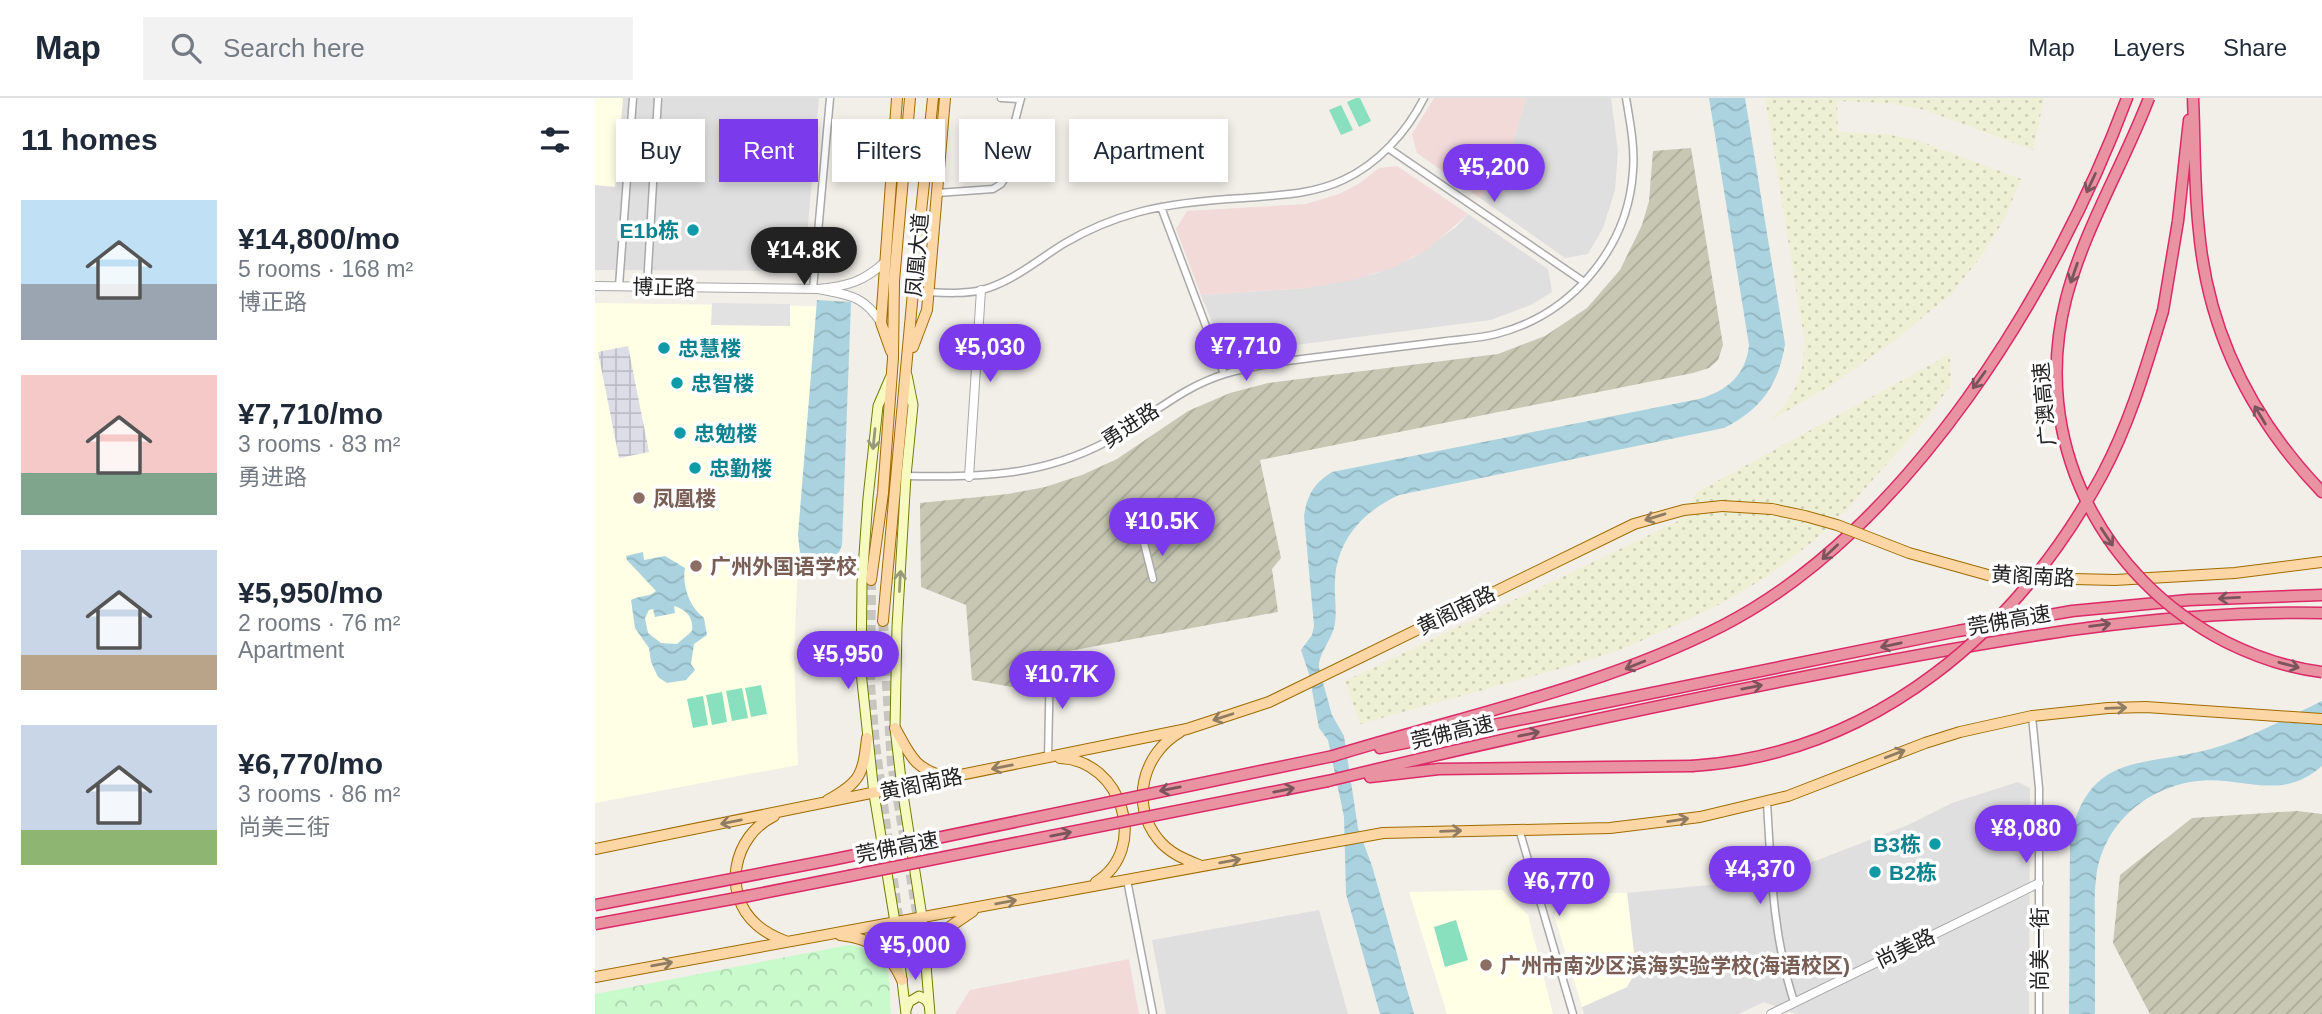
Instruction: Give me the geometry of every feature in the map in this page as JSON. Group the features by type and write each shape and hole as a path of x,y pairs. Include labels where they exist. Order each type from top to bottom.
{"highway":[{"path":"1333,756 1606,675 1683,644 1733,620 1776,594 1828,554 1910,470 1994,360 2065,239 2127,98"},
{"name":"广澳高速","path":"2149,98 2128,151 2087,238 2066,299 2059,332 2058,393 2064,440 2073,471 2093,516 2106,537 2145,585 2203,630 2239,648 2289,666 2322,672"},
{"path":"2192,98 2201,254 2221,333 2268,428 2322,492"},
{"path":"1328,781 1439,769 1721,764 1766,755 1842,730 1898,700 1931,677 1979,636 2028,584 2082,509 2102,474 2144,374 2163,311 2178,221 2192,98"},
{"name":"莞佛高速","path":"595,905 831,860 1333,756 1438,738 1958,631 2112,606 2224,598 2322,595"},
{"name":"莞佛高速","path":"595,925 1328,781 1721,693 1960,648 2129,621 2173,617 2322,613"}],"main road":[{"path":"893,358 881,323 897,98"},
{"name":"凤凰大道","path":"871,580 883,494 893,358 894,281 910,98"},
{"name":"凤凰大道","path":"883,621 933,98"},
{"path":"909,358 927,310 945,98"},
{"path":"892,373 878,406 863,571 861,672 874,794 895,922 905,1013"},
{"path":"907,375 913,405 897,627 895,728 922,917 930,1010"},
{"name":"黄阁南路","path":"595,849 1187,729 1269,702 1634,524 1684,510 1722,506 1772,509 1821,520 1909,553 1995,578 2115,580 2235,573 2322,562"},
{"path":"595,976 1383,833 1576,829 1655,824 1700,817 1789,796 1925,743 2032,716 2082,709 2146,707 2322,719"},
{"path":"895,728 909,754 920,766 929,772 950,778"},
{"path":"1187,729 1172,737 1150,762 1142,794 1144,811 1159,840 1171,852 1202,866"},
{"path":"821,804 845,790 860,775 864,767 867,737"},
{"path":"1048,758 1065,758 1097,771 1110,783 1119,797 1126,831 1122,848 1115,864 1104,878 1089,886"},
{"path":"786,942 769,935 750,917 737,893 735,876 738,858 745,842 763,822 787,810"},
{"path":"927,965 948,928 980,906"},
{"path":"829,934 857,937 872,943 891,959 902,981"},
{"path":"905,1013 909,1002 919,996 926,1000 930,1010"}],"street":[{"path":"619,286 633,98"},
{"path":"647,286 658,98"},
{"path":"816,289 830,98"},
{"path":"937,193 993,189 1001,184 1009,172 1014,125 1021,99 1001,98"},
{"path":"929,292 959,293 981,290 1020,274 1088,231 1136,213 1196,201 1311,192 1328,187 1360,171 1388,148 1410,121 1423,98"},
{"name":"勇进路","path":"906,476 969,477 1005,475 1029,470 1075,457 1107,442 1179,394 1224,374 1265,364 1494,335 1540,317 1561,304 1584,282 1607,254 1617,234 1630,193 1633,150 1626,98"},
{"path":"1388,148 1584,282"},
{"path":"1161,207 1224,374"},
{"path":"816,289 864,279 885,262"},
{"name":"博正路","path":"595,286 816,289"},
{"path":"816,289 853,296 866,303 881,323"},
{"path":"969,477 981,290"},
{"path":"1144,542 1153,579"},
{"path":"1048,758 1050,662"},
{"name":"尚美一街","path":"2032,716 2039,788 2039,1014"},
{"path":"1767,802 1775,923 1794,1002"},
{"path":"1519,829 1573,1014"},
{"path":"1127,880 1153,1014"},
{"name":"尚美路","path":"1770,1014 2039,883"}],"shaded area":[{"path":"595,98 623,98 621,119 616,119 615,187 595,185"},
{"path":"623,98 819,98 817,119 719,119 719,182 812,182 804,271 595,270 595,185 615,186 616,175 616,182 705,182 705,119 621,119"},
{"path":"1434,98 1526,98 1513,142 1480,198 1417,153 1412,134"},
{"path":"1526,98 1611,98 1618,151 1615,190 1603,228 1588,254 1565,258 1480,198 1513,142"},
{"path":"1765,98 2044,98 2033,150 1925,110 1890,103 1837,101 1838,132 1885,134 1917,140 2021,179 2004,220 1980,258 1952,293 1894,341 1833,384 1768,422 1783,407 1795,388 1802,367 1805,344"},
{"path":"1691,148 1723,345 1718,360 1709,368 1260,460 1281,558 1272,569 1278,612 1032,658 1030,690 972,680 966,605 921,587 920,503 1008,494 1045,487 1082,475 1117,459 1188,411 1230,393 1268,383 1498,354 1545,336 1587,308 1620,270 1642,225 1649,201 1653,151"},
{"path":"1397,166 1468,214 1429,248 1394,267 1353,280 1307,288 1201,295 1176,229 1187,211 1306,204 1339,194 1360,183 1379,168"},
{"path":"1468,214 1548,269 1552,292 1533,304 1491,320 1225,354 1201,295 1307,288 1374,274 1414,257 1456,227"},
{"name":"广州外国语学校","path":"595,303 818,306 797,584 794,656 798,765 595,803"},
{"path":"712,303 790,304 790,326 711,325"},
{"path":"628,346 649,452 619,458 598,352"},
{"path":"1950,354 1951,385 1922,424 1849,507 1815,540 1765,578 1713,608 1623,649 1360,724 1345,681 1678,521 1697,492"},
{"path":"2018,782 2030,788 2029,1014 1796,1014 1764,1002 1739,1014 1584,1014 1582,1007 1627,987 1636,971 1627,893 1719,884 1815,861 1908,825 1952,803"},
{"path":"2297,811 2322,814 2322,1014 2150,1014 2113,943 2120,875 2192,818"},
{"name":"广州市南沙区滨海实验学校(海语校区)","path":"1502,890 1528,915 1553,1014 1447,1014 1409,892"},
{"path":"1571,893 1627,893 1636,971 1627,987 1582,1007 1554,915"},
{"path":"1319,910 1348,1014 1166,1014 1152,940"},
{"path":"1129,959 1139,1014 955,1014 970,990"}],"green space":[{"path":"1360,98 1371,121 1359,127 1347,102"},
{"path":"1341,105 1353,130 1341,135 1329,110"},
{"path":"761,685 767,714 751,717 745,688"},
{"path":"742,688 748,718 732,721 726,691"},
{"path":"722,692 727,722 712,725 706,695"},
{"path":"703,696 708,725 693,728 687,699"},
{"path":"1456,920 1468,960 1445,967 1434,927"},
{"path":"849,945 864,948 882,959 889,977 891,1014 595,1014 595,994"}],"water":[{"path":"1709,98 1745,98 1785,344 1773,383 1758,404 1724,428 1399,495 1364,518 1347,539 1341,552 1335,580 1335,623 1319,668 1332,715 1344,736 1358,828 1372,866 1414,1014 1380,1014 1346,894 1344,817 1328,740 1319,728 1309,674 1301,650 1312,635 1314,626 1304,516 1307,502 1316,485 1332,472 1699,399 1718,391 1733,380 1744,365 1749,345"},
{"path":"817,300 851,302 842,545 833,567 815,570 809,568 802,558 798,535"},
{"path":"643,552 644,560 665,556 685,568 688,595 694,608 704,618 707,635 694,644 691,664 695,670 686,680 667,683 658,677 651,662 649,648 635,628 631,600 656,591 626,556","holes":["674,606 688,615 692,622 692,631 677,644 661,643 648,633 645,618 649,610 653,609 655,617 675,613"]},
{"path":"2322,701 2322,766 2310,775 2299,781 2275,786 2225,781 2180,784 2159,792 2123,818 2110,836 2101,857 2096,880 2095,1014 2069,1014 2070,839 2079,810 2091,790 2106,776 2124,767 2228,744"}],"tunnel":[{"path":"871,580 870,684 875,744 904,962"},
{"path":"883,621 892,764 917,912 921,954"}],"place":[{"name":"E1b栋","path":"693,230"},
{"name":"忠慧楼","path":"664,348"},
{"name":"忠智楼","path":"677,383"},
{"name":"忠勉楼","path":"680,433"},
{"name":"忠勤楼","path":"695,468"},
{"name":"凤凰楼","path":"639,498"},
{"name":"广州外国语学校","path":"696,566"},
{"name":"B3栋","path":"1935,844"},
{"name":"B2栋","path":"1875,872"},
{"name":"广州市南沙区滨海实验学校(海语校区)","path":"1486,965"}]}
